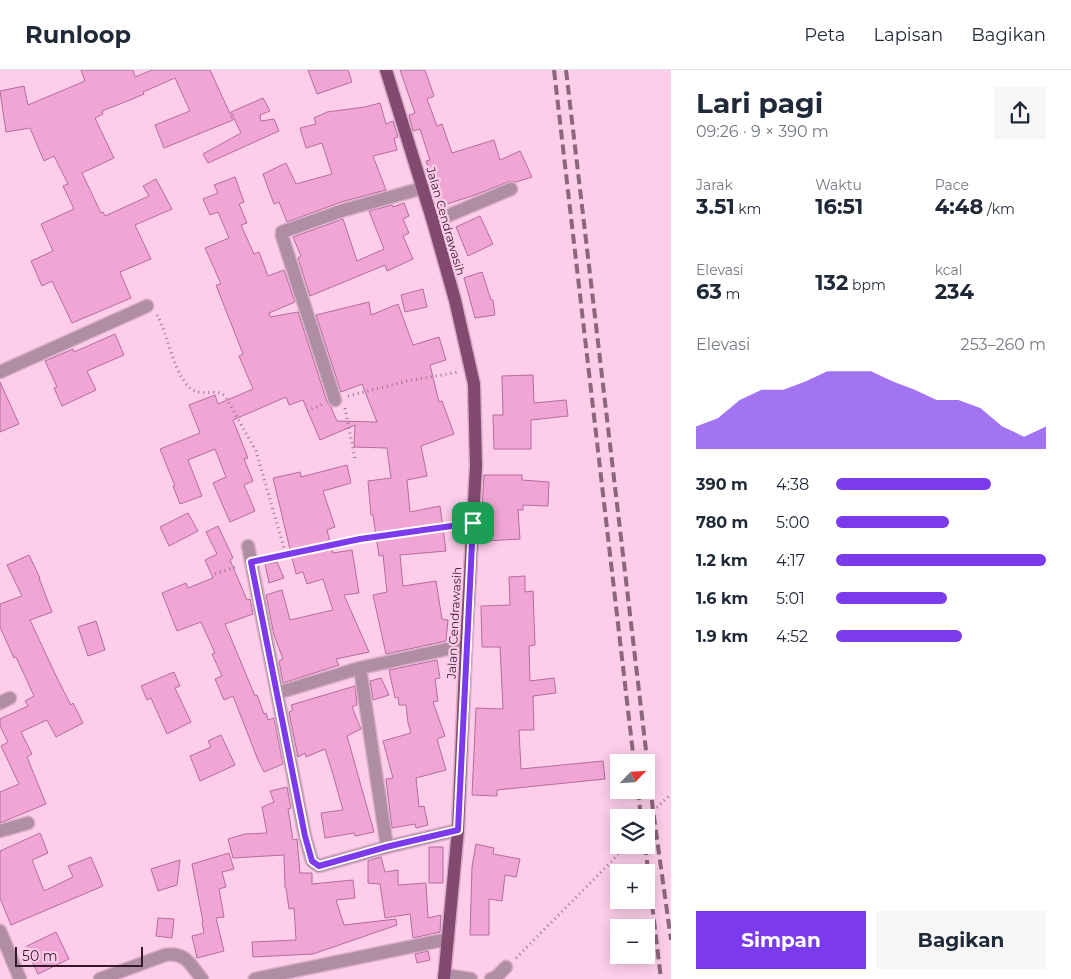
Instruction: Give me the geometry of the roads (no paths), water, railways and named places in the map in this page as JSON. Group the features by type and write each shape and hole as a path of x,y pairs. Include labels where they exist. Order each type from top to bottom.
{"main road":[{"name":"Jalan Cendrawasih","path":"386,70 433,222 474,384 476,466 458,830 444,977"}],"street":[{"path":"339,399 282,232 344,210 422,188"},
{"path":"433,222 511,189"},
{"path":"0,372 147,306"},
{"path":"248,546 305,836 312,861 319,866 386,847 458,830"},
{"path":"277,694 360,668 466,645"},
{"path":"360,668 386,847"},
{"path":"0,831 28,823"},
{"path":"0,931 20,979"},
{"path":"255,979 448,939"},
{"path":"100,979 164,955 173,954 179,954 187,960 202,979"},
{"path":"491,979 496,977 506,967"},
{"path":"444,977 471,979"}],"railway":[{"path":"554,70 633,754"},
{"path":"566,70 653,810 671,940"},
{"path":"639,799 640,809"},
{"path":"646,854 661,979"}]}
